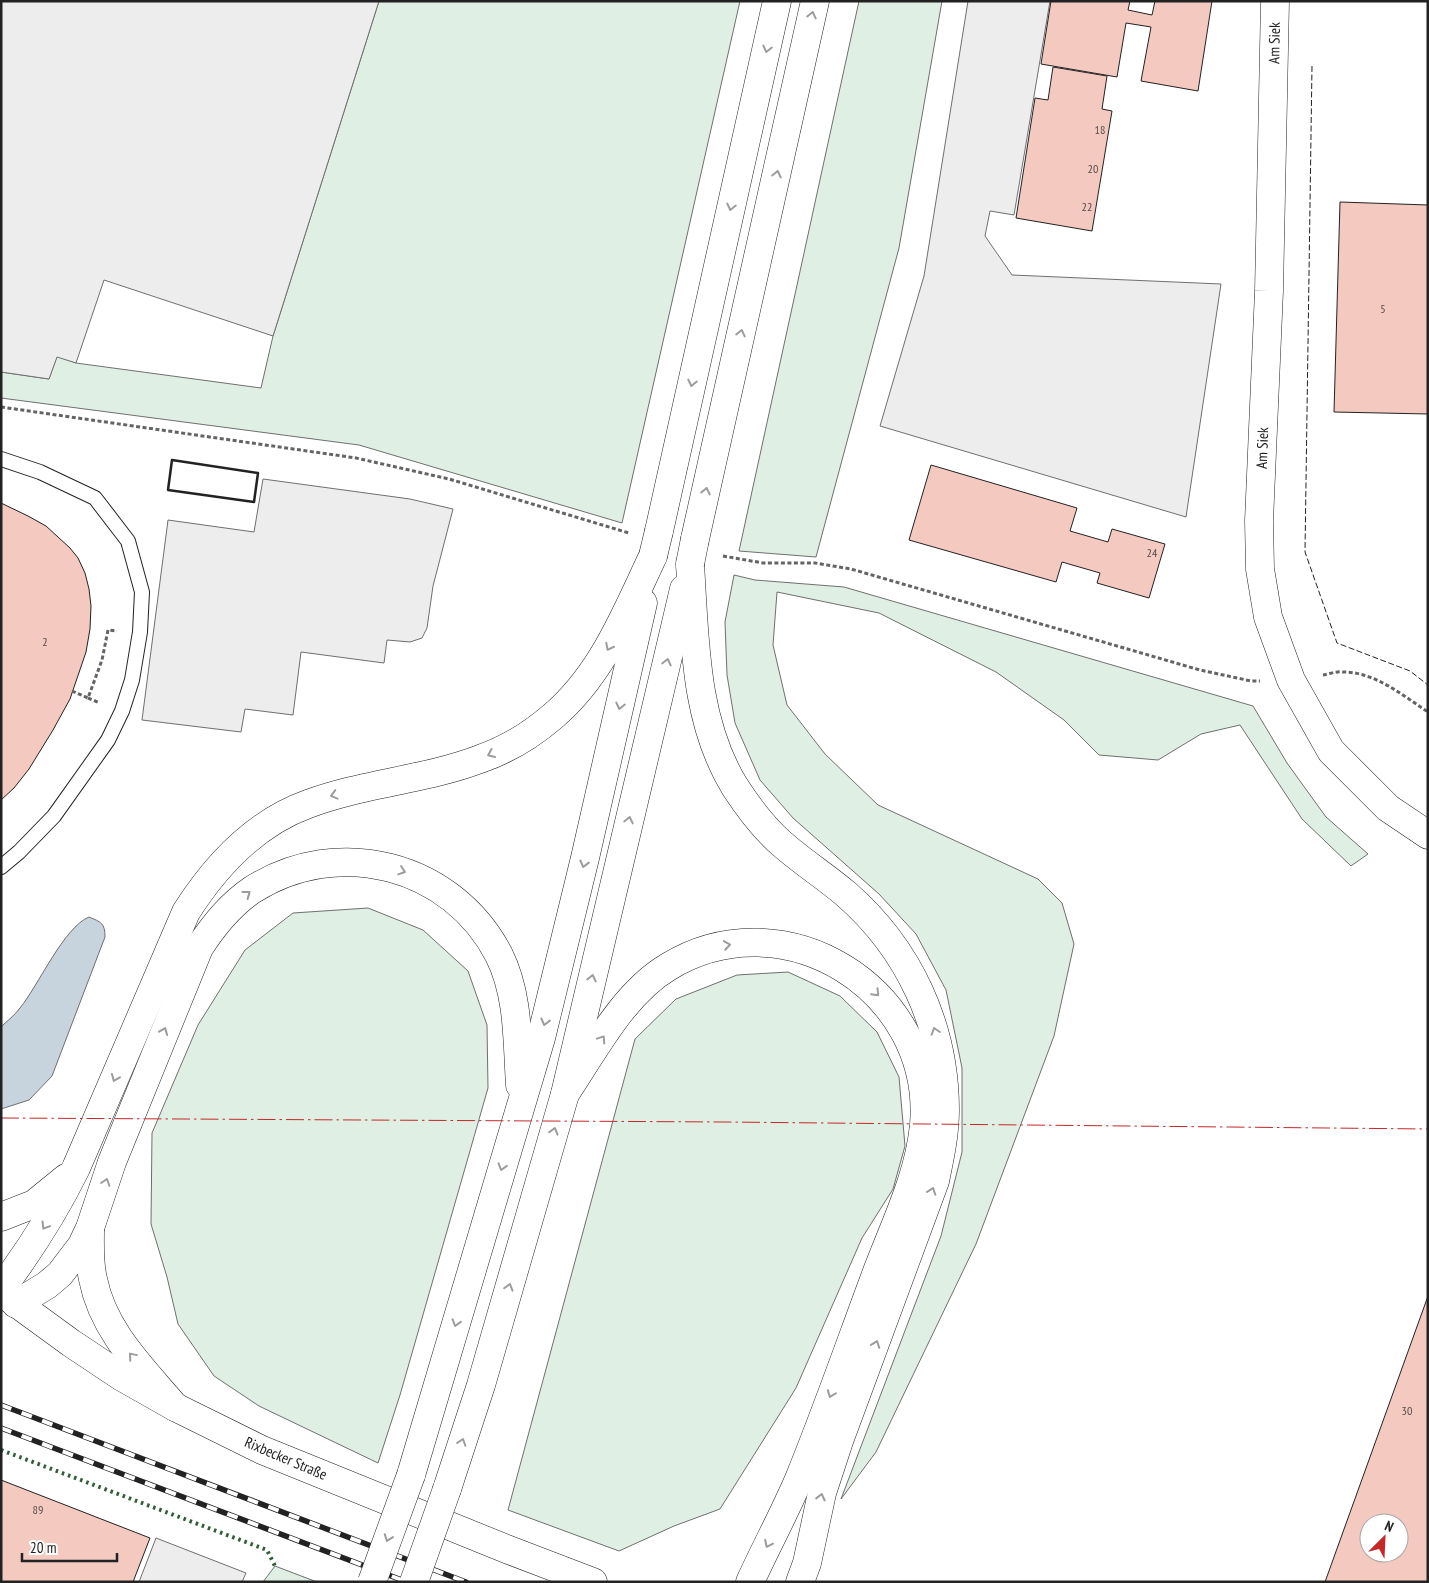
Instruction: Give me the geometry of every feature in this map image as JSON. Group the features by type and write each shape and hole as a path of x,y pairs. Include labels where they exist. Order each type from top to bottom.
{"main road":[{"path":"372,1582 411,1475 541,1038 585,858 777,1"},
{"path":"414,1582 481,1385 565,1094 692,551 815,1"},
{"name":"Am Siek","path":"1275,1 1269,291 1259,522 1260,569 1268,617 1291,680 1331,751 1388,808 1428,835"},
{"path":"6,1295 76,1168 182,920 200,889 217,868 236,848 258,831 281,816 306,804 480,759 506,748 530,734 572,699 604,656 656,543"},
{"path":"692,551 695,640 703,704 719,755 735,786 755,816 780,842 846,893 871,917 893,945 912,974 926,1006 937,1040 944,1075 945,1120 936,1181 839,1441 822,1494 807,1562 800,1582"},
{"path":"6,1295 46,1285 60,1274 82,1245 90,1228 112,1162 199,948 213,927 230,908 244,897 274,878 298,869 323,863 349,862 375,864 401,870 425,881 448,895 468,912 486,933 499,956 509,980 515,1007 521,1104"},
{"path":"565,1094 626,1002 645,983 668,967 692,955 718,947 745,942 772,943 799,948 849,970 887,1006 901,1026 912,1050 920,1074 924,1100 924,1126 919,1152 904,1205 885,1250 798,1480 750,1582"},
{"path":"1,1217 34,1204 58,1186 76,1168"},
{"path":"90,1228 92,1280 106,1321 118,1340 174,1407"},
{"name":"Rixbecker Straße","path":"6,1295 108,1367 174,1407 262,1450 593,1582"},
{"path":"810,1544 819,1582"}],"lane":[{"path":"1,459 40,472 95,498 128,541 142,592 140,632 132,680 122,711 108,740 54,816 19,852 1,867"}],"path":[{"path":"88,698 102,660 108,630"},
{"path":"72,691 99,702"}],"green space":[{"path":"379,1 740,1 622,523 359,445 1,398 1,372 49,379 57,356 76,363 261,388 273,336"},
{"path":"859,1 942,1 899,248 816,557 739,551"},
{"path":"734,575 755,580 844,587 1253,706 1287,763 1326,817 1368,854 1351,866 1302,819 1240,725 1201,734 1158,760 1099,755 1064,720 996,672 879,613 777,592 773,645 787,705 825,754 878,805 1038,879 1062,903 1074,944 1054,1036 976,1244 876,1452 841,1499 941,1236 962,1152 962,1068 946,990 916,934 879,894 793,818 760,780 735,723 727,675 725,622"},
{"path":"368,908 423,930 468,971 487,1025 488,1088 400,1395 378,1463 259,1406 214,1376 178,1324 167,1277 151,1224 152,1133 198,1025 245,950 293,913"},
{"path":"788,972 840,996 877,1032 899,1077 905,1146 893,1189 862,1238 796,1388 720,1509 674,1526 619,1551 508,1510 635,1039 676,999 737,975"},
{"path":"275,1566 317,1582 263,1582"}],"shaded area":[{"path":"1,1 379,1 273,336 104,280 76,363 57,357 49,379 1,372"},
{"path":"968,1 1050,1 1014,215 990,211 985,236 1012,275 1221,284 1186,517 880,426 924,276"},
{"path":"263,479 410,499 453,509 433,586 427,628 422,638 410,642 387,640 384,663 301,652 293,715 245,709 241,732 142,720 168,520 254,532"},
{"path":"89,917 101,924 105,937 52,1076 29,1100 1,1109 1,1027 20,1008 70,932"},
{"path":"156,1538 246,1573 242,1582 139,1582"}],"building":[{"path":"1051,1 1130,1 1128,10 1152,15 1155,1 1212,1 1198,91 1141,81 1151,27 1126,23 1117,77 1041,64"},
{"path":"1053,67 1107,76 1102,109 1112,111 1092,231 1016,218 1035,98 1048,100"},
{"path":"1340,202 1428,205 1428,414 1334,412"},
{"path":"931,465 1077,508 1070,531 1108,542 1112,529 1165,544 1149,598 1097,583 1100,573 1062,562 1056,582 909,540"},
{"path":"1,503 46,526 70,548 78,558 85,573 91,606 86,652 70,699 29,769 14,788 1,800"},
{"path":"1428,1296 1428,1582 1325,1582"},
{"path":"1,1480 150,1538 133,1582 1,1582"}],"railway":[{"path":"1,1405 466,1582"},
{"path":"1,1428 407,1582"}],"hedge":[{"path":"1,1450 267,1550 275,1566"}],"fence":[{"path":"1312,66 1305,552 1337,643 1410,671 1428,685"}],"wall":[{"path":"172,460 258,473 254,502 168,490 172,460"}],"power":[{"path":"1,1118 724,1122 1428,1129"}]}
